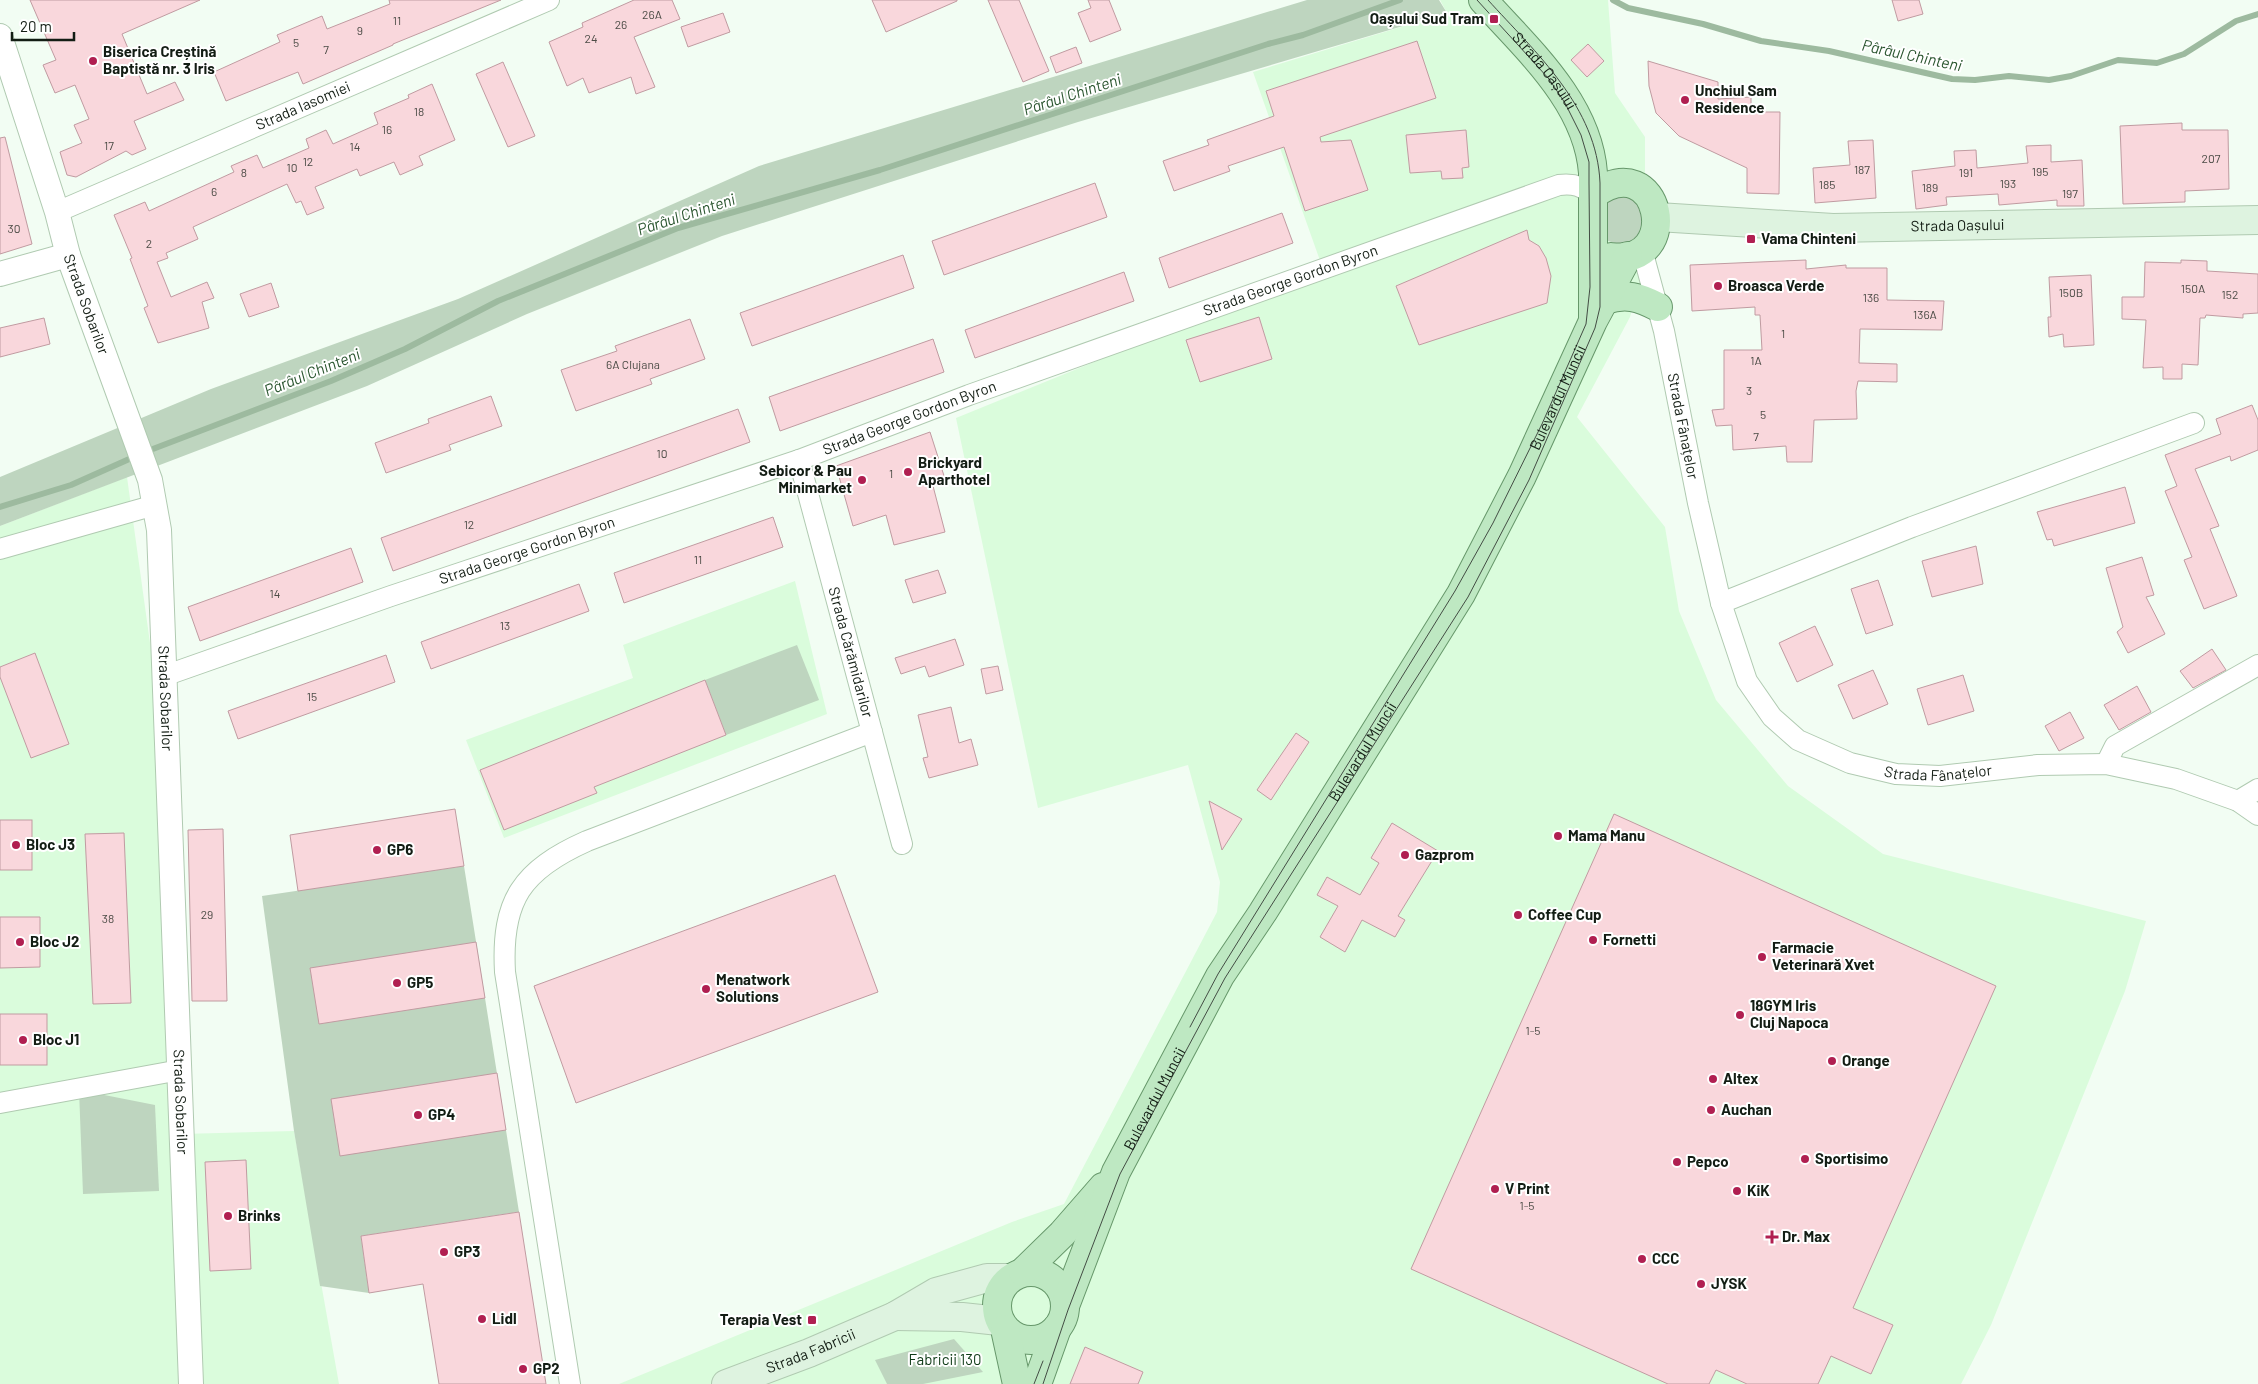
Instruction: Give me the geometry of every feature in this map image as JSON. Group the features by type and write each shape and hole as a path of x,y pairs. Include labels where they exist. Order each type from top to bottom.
{"main road":[{"name":"Strada Oașului","path":"1483,0 1554,80 1567,99 1590,150 1594,173 1593,195"},
{"name":"Strada Oașului","path":"1590,150 1634,185"},
{"path":"1612,183 1634,185 1650,197 1658,217 1653,237 1635,253 1610,256 1594,249 1593,195 1612,183"},
{"name":"Strada Oașului","path":"1658,217 1833,228 2258,220"},
{"name":"Bulevardul Muncii","path":"1594,249 1599,310"},
{"name":"Bulevardul Muncii","path":"1037,1384 1116,1172 1220,976 1263,912 1461,594 1522,476 1599,310 1635,253"},
{"path":"1599,310 1625,295 1640,297 1658,307"},
{"name":"Bulevardul Muncii","path":"1016,1275 1062,1234 1116,1172"},
{"path":"1002,1325 1014,1336 1032,1340 1049,1335 1061,1317 1063,1295 1052,1278 1033,1271 1016,1275 998,1294 996,1305 1017,1384"},
{"name":"Strada Fabricii","path":"726,1384 810,1353 895,1316 936,1292 987,1278 1016,1275"},
{"name":"Strada Fabricii","path":"895,1316 962,1317 1002,1325"}],"street":[{"name":"Strada Iasomiei","path":"57,212 549,0"},
{"name":"Strada Sobarilor","path":"0,36 57,212 68,255 150,480 159,530 190,1384"},
{"name":"Strada George Gordon Byron","path":"164,676 391,596 799,460 969,395 1559,185 1569,184 1578,186 1593,195"},
{"name":"Strada Fânațelor","path":"1635,253 1658,307 1721,603 1747,681 1772,717 1798,740 1850,763 1896,774 1940,776 2038,766 2106,764 2176,779 2238,801 2258,815"},
{"path":"0,274 68,255"},
{"path":"1721,603 1912,527 2194,423"},
{"name":"Strada Cărămidarilor","path":"799,460 902,844"},
{"path":"0,549 155,505"},
{"path":"2106,764 2116,746 2258,664"},
{"path":"570,1384 505,972 504,932 510,910 532,873 557,854 586,841 872,732"},
{"path":"2238,801 2258,789"},
{"path":"0,1103 180,1070"}],"shaded area":[{"path":"1440,0 1608,0 1615,93 1645,137 1645,199 1653,237 1630,317 1577,417 1665,527 1679,611 1716,700 1788,786 1883,854 2146,921 2125,991 1991,1325 1961,1384 619,1384 1012,1222 1064,1204 1217,912 1220,882 1188,765 1038,808 956,418 1323,269 1253,72 1447,13"},
{"path":"127,477 168,773 182,1134 294,1131 339,1384 0,1384 0,526"},
{"path":"795,581 827,714 504,838 466,740 633,678 623,645"}],"green space":[{"path":"1307,0 1439,0 1447,13 1078,122 722,236 527,314 367,386 0,526 0,477 211,389 458,299 759,166"},
{"path":"1624,192 1642,208 1642,218 1641,226 1635,239 1623,244 1604,239 1605,199"},
{"path":"797,645 819,700 726,735 705,680"},
{"path":"464,866 519,1212 361,1236 369,1293 320,1286 294,1131 262,896"},
{"path":"79,1090 155,1105 159,1191 83,1194"},
{"name":"Fabricii 130","path":"954,1339 983,1372 923,1384 887,1384 875,1360"}],"building":[{"path":"30,0 200,0 122,34 147,94 175,82 184,100 134,121 146,149 132,155 126,151 76,177 67,175 60,152 82,143 74,125 89,119 75,85 55,93 43,65 56,60"},
{"path":"389,0 501,0 393,44 303,84 298,72 226,101 214,72 280,42 277,35 322,16 327,29 390,4"},
{"path":"634,0 672,0 680,19 634,37 655,87 636,94 631,77 589,93 583,78 567,86 549,42 583,27 582,23"},
{"path":"872,0 957,0 957,1 886,32"},
{"path":"988,0 1019,0 1049,71 1023,82"},
{"path":"1088,0 1109,0 1121,30 1090,42 1078,13 1091,8"},
{"path":"1892,0 1919,0 1923,14 1898,21"},
{"path":"723,13 730,32 688,47 681,27"},
{"path":"1417,41 1436,98 1320,137 1321,142 1351,140 1368,190 1305,211 1284,147 1228,166 1230,171 1174,191 1163,161 1209,145 1207,140 1274,116 1266,91"},
{"path":"1588,44 1604,61 1587,77 1571,60"},
{"path":"1076,47 1082,63 1056,73 1050,57"},
{"path":"1648,61 1718,82 1718,99 1751,97 1751,112 1780,112 1779,194 1747,193 1747,168 1679,136 1656,113 1649,86"},
{"path":"503,62 535,136 508,147 476,74"},
{"path":"432,84 455,140 419,156 423,165 400,175 394,162 360,176 357,169 315,187 324,208 307,215 301,201 296,203 287,184 193,227 198,239 166,253 168,258 157,262 171,297 207,282 214,298 202,302 209,328 158,343 144,308 148,306 130,259 132,258 114,215 145,202 149,211 234,172 231,166 257,155 263,168 309,148 306,139 326,130 333,144 378,124 374,113 409,98 408,95"},
{"path":"2182,123 2182,130 2228,130 2229,189 2185,191 2185,202 2123,204 2120,126"},
{"path":"1466,130 1469,167 1462,168 1463,178 1442,179 1441,171 1410,173 1406,135"},
{"path":"5,137 32,244 0,254 0,138"},
{"path":"1873,140 1876,198 1815,203 1813,168 1850,165 1848,141"},
{"path":"2051,145 2051,162 2082,160 2084,206 2057,206 2057,200 1999,205 1998,194 1946,197 1947,205 1916,209 1912,171 1955,166 1954,151 1976,150 1977,168 2028,163 2026,146"},
{"path":"1095,183 1107,217 944,275 932,241"},
{"path":"1282,213 1293,243 1169,288 1159,258"},
{"path":"1527,230 1529,240 1539,246 1546,258 1551,276 1547,303 1419,345 1396,286"},
{"path":"903,255 914,288 752,346 740,313"},
{"path":"1806,260 1806,269 1846,265 1846,268 1887,268 1887,300 1944,301 1942,330 1860,329 1859,363 1897,364 1897,382 1858,381 1856,391 1857,419 1814,420 1812,462 1787,462 1786,446 1733,450 1732,425 1716,426 1712,410 1724,409 1724,350 1762,350 1760,315 1755,315 1755,307 1692,311 1690,265"},
{"path":"2181,260 2207,261 2207,271 2258,274 2258,313 2243,314 2243,318 2206,315 2205,318 2200,318 2198,365 2182,364 2182,379 2163,379 2163,367 2143,368 2146,320 2122,319 2122,297 2144,297 2145,262 2181,263"},
{"path":"1124,272 1134,301 975,358 965,330"},
{"path":"2091,275 2094,345 2064,347 2063,334 2049,337 2048,317 2051,317 2049,277"},
{"path":"271,283 279,307 249,317 240,294"},
{"path":"1259,317 1272,359 1200,382 1186,340"},
{"path":"44,318 50,344 0,357 0,328"},
{"path":"690,319 705,359 650,379 652,384 576,411 561,370 617,351 615,346"},
{"path":"933,339 944,372 780,431 769,397"},
{"path":"491,396 502,426 449,445 451,450 386,473 375,443 429,423 428,419"},
{"path":"2252,405 2258,420 2258,450 2231,461 2230,456 2195,469 2219,526 2210,529 2237,596 2204,609 2184,560 2192,557 2165,491 2177,486 2165,455 2221,434 2216,419"},
{"path":"738,409 750,442 393,571 381,538"},
{"path":"930,432 946,482 933,486 945,532 894,545 886,515 853,526 836,466"},
{"path":"2125,487 2135,523 2054,546 2052,539 2047,540 2037,512"},
{"path":"773,517 783,547 624,603 614,573"},
{"path":"1976,546 1983,584 1932,597 1922,561"},
{"path":"351,548 363,582 200,641 188,607"},
{"path":"2142,557 2154,595 2146,597 2165,634 2128,653 2117,632 2123,627 2106,568"},
{"path":"938,570 946,593 913,603 905,580"},
{"path":"1878,580 1893,625 1866,634 1851,589"},
{"path":"579,584 589,611 431,669 421,642"},
{"path":"1815,626 1833,665 1797,682 1779,643"},
{"path":"955,639 964,665 929,677 925,666 901,674 895,658"},
{"path":"2212,649 2226,670 2193,688 2180,671"},
{"path":"35,653 69,744 31,758 0,677 0,667"},
{"path":"386,655 395,682 238,739 228,711"},
{"path":"998,666 1003,690 986,694 981,669"},
{"path":"1873,670 1888,704 1853,719 1838,685"},
{"path":"1963,675 1974,711 1928,725 1917,689"},
{"path":"705,680 726,735 594,787 597,793 504,830 480,770"},
{"path":"2137,686 2151,712 2119,730 2104,705"},
{"path":"951,707 959,743 971,739 978,765 929,778 923,758 928,757 918,715"},
{"path":"2070,712 2084,738 2059,751 2045,726"},
{"path":"1296,733 1309,742 1271,800 1257,790"},
{"path":"1209,801 1242,819 1222,850"},
{"name":"GP6","path":"455,809 464,866 298,891 290,835"},
{"name":"Auchan","path":"1614,814 1996,986 1853,1308 1893,1325 1871,1374 1831,1356 1818,1384 1747,1384 1716,1370 1709,1384 1668,1384 1411,1269"},
{"name":"Bloc J3","path":"0,820 32,820 32,870 0,870"},
{"path":"1392,823 1438,851 1398,916 1405,920 1395,937 1362,920 1345,952 1320,937 1338,906 1317,895 1327,877 1360,895 1379,863 1371,858"},
{"path":"223,829 227,1001 192,1001 188,830"},
{"path":"124,833 131,1003 93,1004 85,834"},
{"name":"Menatwork Solutions","path":"835,875 878,992 576,1103 534,986"},
{"name":"Bloc J2","path":"0,917 40,917 40,967 0,968"},
{"name":"GP5","path":"476,942 485,998 319,1024 310,968"},
{"name":"Bloc J1","path":"0,1014 47,1014 47,1065 0,1065"},
{"name":"GP4","path":"497,1073 506,1130 340,1156 331,1099"},
{"name":"Brinks","path":"246,1160 251,1269 210,1271 205,1162"},
{"path":"519,1212 546,1384 439,1384 423,1284 369,1293 361,1236"},
{"path":"1085,1347 1143,1372 1138,1384 1070,1384"}],"waterway":[{"name":"Pârâul Chinteni","path":"145,452 331,381 405,349 498,301 678,228 880,170 1268,44 1303,35 1400,0"},
{"name":"Pârâul Chinteni","path":"1613,0 1628,8 1703,24 1761,41 1829,51 1952,79 1975,80 2009,76 2049,80 2071,76 2118,60 2157,63 2184,54 2236,21 2258,14"},
{"name":"Pârâul Chinteni","path":"0,507 71,485 136,456"}],"tram line":[{"path":"1190,1027 1218,974 1455,591 1493,523 1542,424 1586,324 1590,287 1589,162 1581,135 1565,103 1549,79 1477,0"},
{"path":"1043,1384 1068,1310 1120,1174 1225,978 1468,597 1529,480 1595,328 1600,307 1600,183 1596,155 1588,130 1576,106 1561,83 1544,61 1488,0"},
{"path":"1034,1384 1043,1361"}],"place":[{"name":"Oașului Sud Tram","path":"1494,19"},
{"name":"Biserica Creștină Baptistă nr. 3 Iris","path":"93,61"},
{"name":"Unchiul Sam Residence","path":"1685,100"},
{"name":"Vama Chinteni","path":"1751,239"},
{"name":"Broasca Verde","path":"1718,286"},
{"name":"Brickyard Aparthotel","path":"908,472"},
{"name":"Sebicor & Pau Minimarket","path":"862,480"},
{"name":"Mama Manu","path":"1558,836"},
{"name":"Bloc J3","path":"16,845"},
{"name":"GP6","path":"377,850"},
{"name":"Gazprom","path":"1405,855"},
{"name":"Coffee Cup","path":"1518,915"},
{"name":"Fornetti","path":"1593,940"},
{"name":"Bloc J2","path":"20,942"},
{"name":"Farmacie Veterinară Xvet","path":"1762,957"},
{"name":"GP5","path":"397,983"},
{"name":"Menatwork Solutions","path":"706,989"},
{"name":"18GYM Iris Cluj Napoca","path":"1740,1015"},
{"name":"Bloc J1","path":"23,1040"},
{"name":"Orange","path":"1832,1061"},
{"name":"Altex","path":"1713,1079"},
{"name":"Auchan","path":"1711,1110"},
{"name":"GP4","path":"418,1115"},
{"name":"Sportisimo","path":"1805,1159"},
{"name":"Pepco","path":"1677,1162"},
{"name":"V Print","path":"1495,1189"},
{"name":"KiK","path":"1737,1191"},
{"name":"Brinks","path":"228,1216"},
{"name":"Dr. Max","path":"1772,1237"},
{"name":"GP3","path":"444,1252"},
{"name":"CCC","path":"1642,1259"},
{"name":"JYSK","path":"1701,1284"},
{"name":"Lidl","path":"482,1319"},
{"name":"Terapia Vest","path":"812,1320"},
{"name":"GP2","path":"523,1369"}]}
